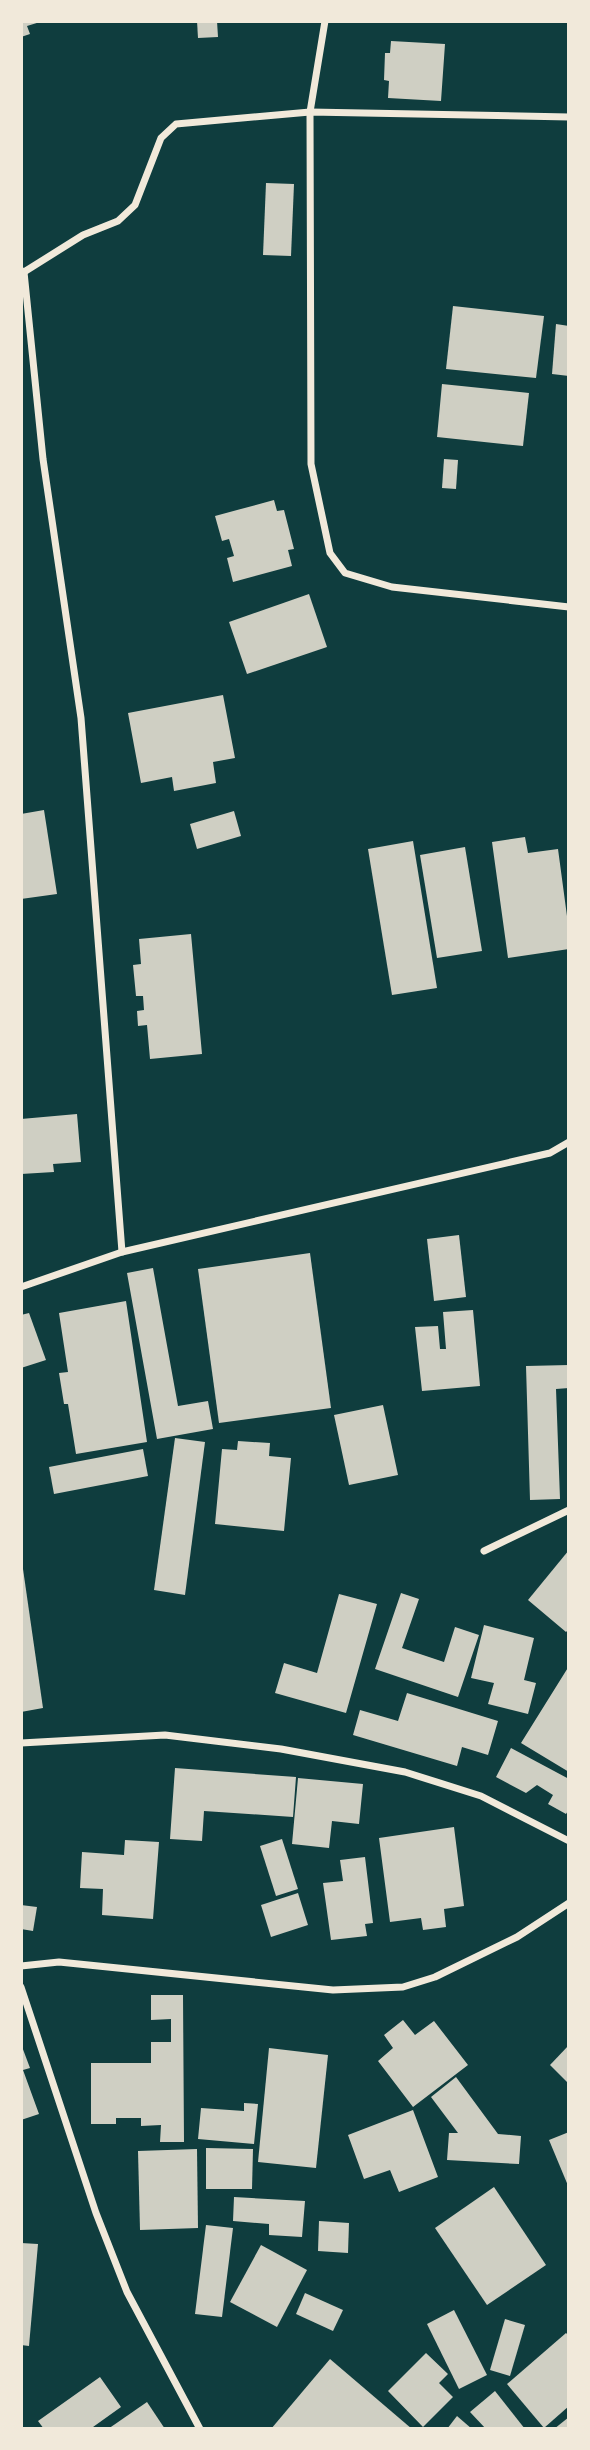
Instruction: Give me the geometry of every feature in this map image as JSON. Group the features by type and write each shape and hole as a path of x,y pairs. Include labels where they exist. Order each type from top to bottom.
{"street":[{"path":"325,21 310,112 311,464 330,553 345,573 393,587 569,607"},
{"path":"122,1252 81,718 43,459 23,271 83,236 118,221 135,205 161,138 176,124 310,112 569,117"},
{"path":"21,1287 122,1252 550,1153 569,1142"},
{"path":"484,1551 569,1510"},
{"path":"21,1744 165,1735 309,1754 405,1772 481,1796 569,1841"},
{"path":"21,1966 59,1962 332,1990 403,1987 435,1977 517,1937 569,1903"},
{"path":"21,1987 96,2213 127,2292 200,2429"}],"building":[{"path":"21,21 40,22 27,26 30,34 21,37"},
{"path":"197,21 217,21 218,37 198,38"},
{"path":"391,41 445,44 441,101 388,98 389,81 384,80 385,53 390,53"},
{"path":"266,183 294,184 291,256 263,255"},
{"path":"453,306 544,316 536,378 446,369"},
{"path":"556,324 569,326 569,376 552,374"},
{"path":"442,384 529,393 523,446 437,437"},
{"path":"444,459 458,460 456,489 442,488"},
{"path":"274,500 277,511 284,510 294,549 288,550 292,566 233,582 227,558 234,556 229,539 222,541 215,516"},
{"path":"309,594 327,647 247,674 229,622"},
{"path":"223,695 235,758 213,762 216,783 174,791 172,777 141,783 128,713"},
{"path":"44,810 57,894 21,899 21,814"},
{"path":"234,811 241,836 197,849 190,824"},
{"path":"525,837 528,853 558,849 569,949 508,958 492,842"},
{"path":"413,841 437,988 392,995 368,849"},
{"path":"465,847 482,951 437,958 420,855"},
{"path":"191,934 202,1054 150,1059 147,1025 138,1026 137,1011 144,1010 143,996 136,996 133,965 141,964 139,939"},
{"path":"77,1114 81,1162 53,1164 54,1172 21,1174 21,1119"},
{"path":"459,1235 466,1297 434,1301 427,1239"},
{"path":"310,1253 331,1408 219,1423 198,1269"},
{"path":"153,1268 178,1406 208,1401 213,1429 157,1439 127,1273"},
{"path":"126,1301 147,1442 76,1454 68,1404 64,1404 59,1373 68,1372 59,1313"},
{"path":"473,1310 480,1386 422,1391 415,1327 438,1326 440,1349 446,1349 443,1312"},
{"path":"29,1313 46,1360 21,1368 21,1315"},
{"path":"569,1365 569,1388 556,1389 560,1499 530,1500 526,1366"},
{"path":"383,1405 398,1475 349,1485 334,1415"},
{"path":"175,1438 205,1442 185,1595 154,1590"},
{"path":"238,1441 270,1443 269,1456 291,1458 284,1531 215,1524 222,1449 237,1450"},
{"path":"143,1449 148,1476 54,1494 49,1467"},
{"path":"569,1550 569,1629 566,1632 528,1600"},
{"path":"23,1569 43,1708 21,1712 21,1570"},
{"path":"401,1593 419,1599 402,1648 444,1662 455,1627 479,1635 458,1697 375,1669"},
{"path":"339,1594 377,1604 346,1713 275,1693 284,1663 317,1673"},
{"path":"484,1625 534,1638 524,1680 536,1683 528,1714 488,1704 494,1683 471,1678"},
{"path":"569,1666 567,1713 569,1772 521,1743"},
{"path":"407,1693 498,1721 488,1755 462,1747 457,1766 353,1735 360,1710 398,1721"},
{"path":"511,1748 569,1779 569,1809 566,1814 548,1804 553,1795 537,1785 526,1793 496,1777"},
{"path":"175,1768 296,1777 293,1817 204,1811 202,1841 170,1839"},
{"path":"298,1778 363,1784 359,1824 332,1821 329,1848 292,1844"},
{"path":"454,1827 464,1906 444,1909 446,1927 423,1930 421,1918 390,1922 379,1838"},
{"path":"282,1839 298,1889 276,1896 260,1846"},
{"path":"125,1840 159,1842 153,1919 102,1915 103,1889 80,1888 82,1852 124,1855"},
{"path":"365,1857 373,1923 365,1924 367,1936 331,1940 323,1883 343,1881 340,1860"},
{"path":"298,1893 308,1925 271,1937 261,1905"},
{"path":"21,1905 37,1907 33,1931 21,1929"},
{"path":"151,1995 183,1995 184,2142 160,2142 161,2125 141,2126 141,2118 116,2118 116,2124 91,2124 91,2063 151,2063 151,2042 171,2042 171,2019 151,2020"},
{"path":"403,2020 415,2035 434,2021 468,2065 413,2107 378,2061 393,2048 384,2035"},
{"path":"21,2044 30,2068 23,2070 39,2114 21,2120"},
{"path":"569,2045 569,2084 550,2065"},
{"path":"269,2048 328,2055 316,2168 258,2162"},
{"path":"456,2077 498,2134 521,2136 519,2164 447,2160 449,2133 458,2133 431,2097"},
{"path":"244,2103 258,2104 254,2144 198,2139 201,2108 244,2111"},
{"path":"413,2110 438,2177 399,2192 390,2170 364,2179 348,2135"},
{"path":"569,2132 569,2188 549,2140"},
{"path":"206,2148 253,2149 252,2189 206,2189"},
{"path":"197,2149 198,2228 140,2230 138,2151"},
{"path":"494,2187 546,2265 487,2305 435,2228"},
{"path":"234,2197 305,2201 302,2237 269,2235 269,2224 233,2221"},
{"path":"319,2221 349,2223 348,2253 318,2251"},
{"path":"206,2225 233,2228 222,2317 195,2314"},
{"path":"21,2243 38,2244 29,2346 21,2345"},
{"path":"261,2245 307,2270 277,2327 230,2302"},
{"path":"305,2293 343,2310 333,2331 296,2314"},
{"path":"454,2310 487,2375 459,2389 427,2324"},
{"path":"505,2319 525,2325 510,2376 490,2370"},
{"path":"566,2333 569,2336 569,2406 544,2428 507,2384"},
{"path":"426,2353 448,2374 439,2383 453,2397 423,2427 388,2391"},
{"path":"330,2359 412,2429 271,2429"},
{"path":"100,2377 121,2407 93,2427 94,2429 44,2429 38,2421"},
{"path":"495,2391 525,2429 486,2429 470,2412"},
{"path":"147,2402 165,2429 108,2429"},
{"path":"457,2416 472,2429 447,2429"},
{"path":"569,2417 569,2429 554,2429"}]}
